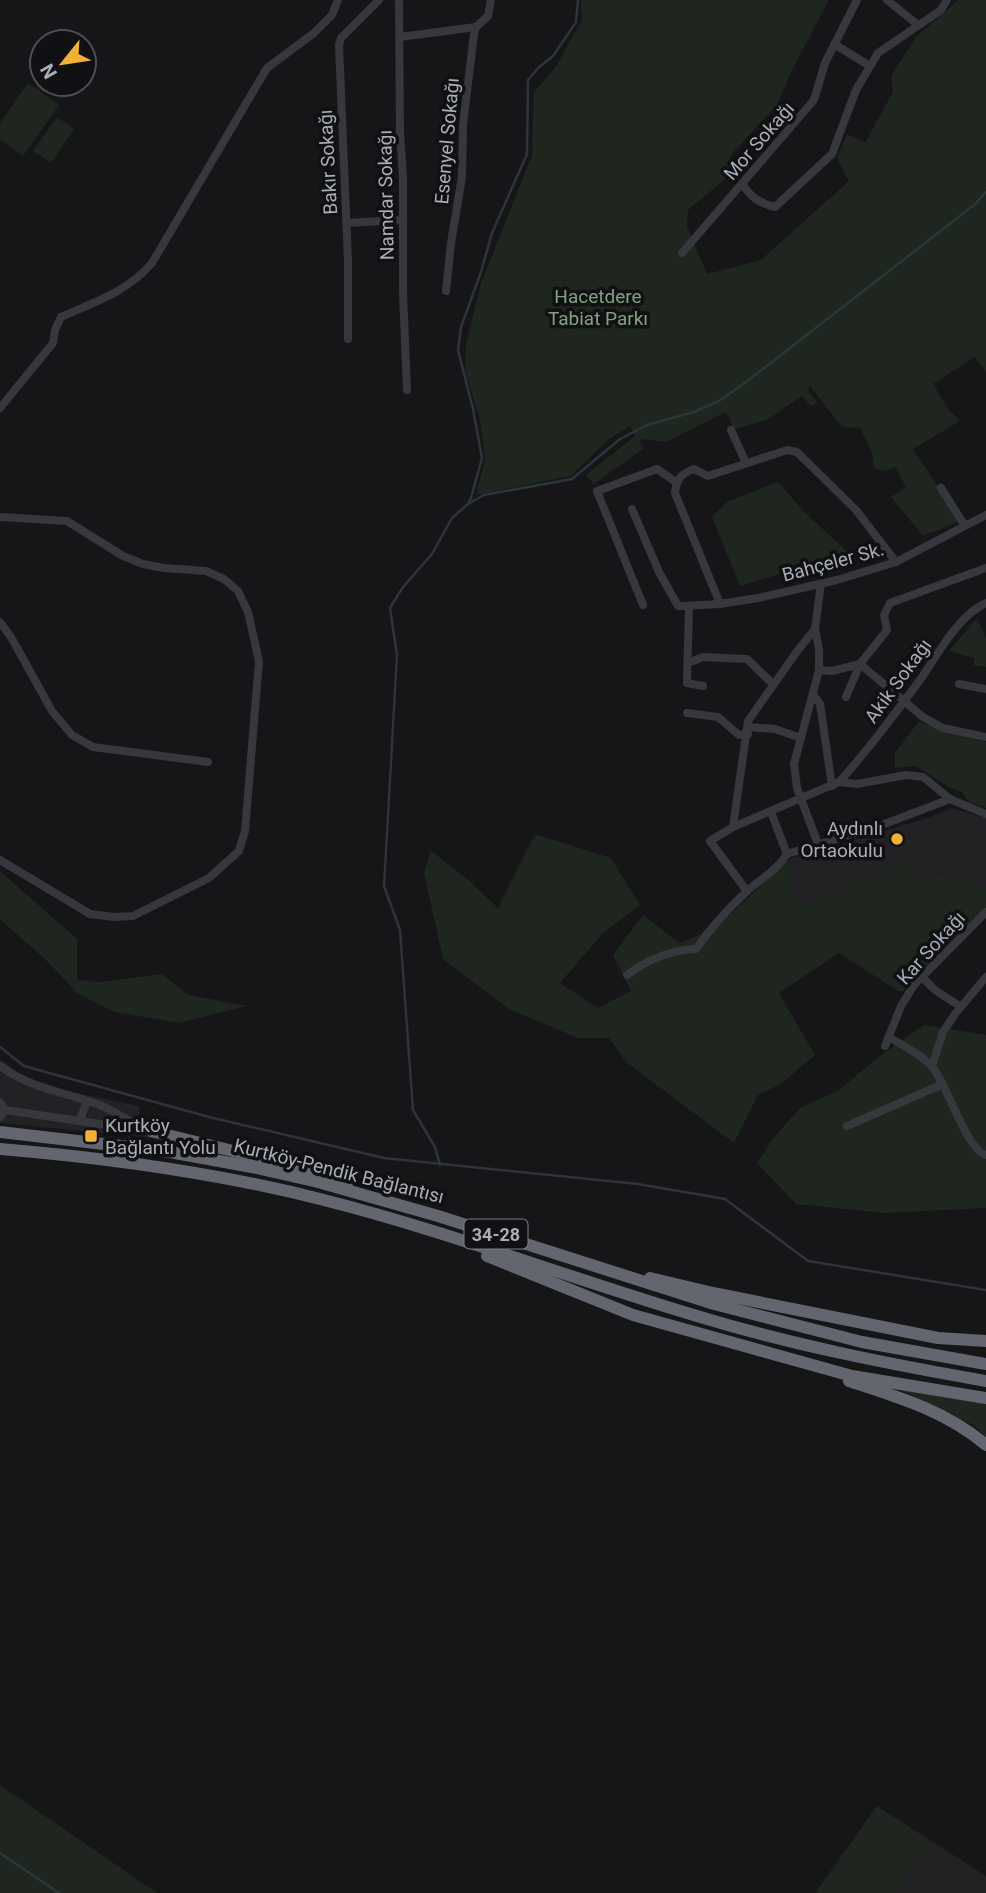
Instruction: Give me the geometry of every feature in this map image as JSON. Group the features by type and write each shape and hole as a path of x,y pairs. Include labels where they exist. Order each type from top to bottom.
{"highway":[{"path":"151,1131 323,1173 362,1195"},
{"name":"Kurtköy-Pendik Bağlantısı","path":"0,1132 164,1151 252,1167 438,1216 714,1304 862,1342 986,1364"},
{"name":"Kurtköy-Pendik Bağlantısı","path":"0,1149 170,1168 323,1199 430,1230 714,1321 819,1349 986,1381"},
{"path":"430,1230 531,1275 633,1315 852,1376 986,1398"},
{"path":"604,1270 938,1338 986,1343"},
{"path":"780,1356 922,1406 970,1431 986,1445"}],"street":[{"path":"0,408 53,343 61,317 139,279 152,263 267,68 314,33 332,15 338,0"},
{"name":"Bakır Sokağı","path":"348,339 347,223 339,45 341,38 379,0"},
{"name":"Namdar Sokağı","path":"399,0 407,390"},
{"name":"Esenyel Sokağı","path":"446,291 462,177 463,125 476,27 488,16 491,0"},
{"name":"Mor Sokağı","path":"682,253 814,100 825,63 857,0"},
{"path":"887,0 918,25"},
{"path":"743,185 751,197 775,207 814,172 832,154 856,90 878,53 941,10 947,0"},
{"path":"400,37 476,27"},
{"path":"834,44 870,66"},
{"path":"347,223 403,220"},
{"path":"731,429 746,463"},
{"path":"720,604 675,492 676,482 685,472 694,469 708,477 787,450 797,452 856,510 896,562"},
{"path":"643,605 597,491 657,469 676,482"},
{"path":"941,488 965,526"},
{"name":"Bahçeler Sk.","path":"632,509 659,572 678,606 720,604 821,583 896,562 986,515"},
{"path":"0,517 67,521 123,556 143,564 206,571 224,579 238,592 248,612 258,668 245,831 239,851 209,878 133,916 114,917 90,914 0,860"},
{"path":"846,697 860,664 887,629 884,615 890,603 986,568"},
{"path":"818,844 797,788 794,764 819,670 816,629 821,583"},
{"name":"Akik Sokağı","path":"836,784 903,702 948,638 971,612 986,603"},
{"path":"689,606 687,683 703,686"},
{"path":"0,622 52,711 72,735 93,747 208,762"},
{"path":"733,827 748,721 816,629"},
{"path":"688,663 703,657 747,659 774,684"},
{"path":"819,670 832,671 860,664"},
{"path":"860,664 923,717 943,728 986,737"},
{"path":"959,684 986,690"},
{"path":"813,694 821,704 836,784"},
{"path":"687,713 718,717 739,735 748,731 775,729 801,738"},
{"path":"747,891 710,841 733,827 836,784 857,784 906,775 923,777 950,799 986,814"},
{"path":"627,975 645,962 683,949 696,949 712,926 764,876 779,867 787,854 882,825 950,799"},
{"path":"771,812 787,854"},
{"name":"Kar Sokağı","path":"885,1046 901,1006 922,977 986,912"},
{"path":"922,977 935,990 961,1007"},
{"path":"932,1066 943,1032 986,977"},
{"path":"889,1037 932,1066 969,1140 979,1153 986,1154"},
{"path":"0,1066 13,1076 33,1085 116,1112 135,1125 151,1131"},
{"path":"847,1126 943,1084"},
{"path":"80,1120 87,1101"},
{"path":"2,1110 151,1131"}],"shaded area":[{"name":"Aydınlı Ortaokulu","path":"952,808 986,818 986,891 937,872 918,885 902,862 806,906 793,890 789,859 928,818"},
{"path":"0,1059 28,1080 52,1088 139,1106 141,1123 326,1172 383,1191 160,1139 0,1123"},
{"path":"877,1806 986,1876 986,1893 815,1893"}],"green space":[{"name":"Hacetdere Tabiat Parkı","path":"581,0 829,0 777,105 730,156 730,175 688,210 687,227 707,274 761,260 849,181 837,158 847,134 865,143 893,92 891,76 916,37 958,0 986,0 986,372 975,357 933,384 949,410 960,421 913,449 961,521 923,536 891,497 906,487 895,467 887,471 874,469 872,452 860,428 842,427 810,386 808,390 817,403 811,406 802,396 767,420 734,429 726,412 666,442 642,439 639,441 644,448 594,484 586,475 635,436 630,426 608,440 571,476 476,495 485,458 480,420 465,370 466,344 481,283 532,156 534,92 555,68 582,20"},
{"path":"28,83 28,98 49,98 59,105 23,156 0,140 0,123"},
{"path":"57,117 74,129 51,163 33,151"},
{"path":"778,482 805,513 857,560 792,581 780,574 740,586 712,517 727,502"},
{"path":"977,618 986,638 986,667 973,665 975,658 949,651"},
{"path":"919,721 947,732 986,742 986,808 968,801 962,792 916,766 895,768 895,753"},
{"path":"535,834 611,858 640,905 603,933 560,983 598,1008 631,991 613,955 643,915 679,943 716,928 789,859 794,890 806,906 902,862 918,885 937,872 986,891 986,907 904,991 898,991 839,953 779,993 815,1055 781,1084 758,1095 734,1143 626,1062 609,1038 578,1038 509,1009 443,959 424,873 431,851 465,877 498,908"},
{"path":"0,871 77,939 77,980 100,982 162,974 188,995 247,1006 179,1023 114,1012 77,993 45,959 0,919"},
{"path":"924,1025 986,1035 986,1208 886,1213 796,1204 757,1163 775,1136 800,1108 839,1090 881,1055"},
{"path":"901,1390 986,1404 986,1437 973,1425"},
{"path":"0,1785 157,1893 0,1893"},
{"path":"877,1806 930,1841 894,1893 816,1893"}],"waterway":[{"path":"440,1165 435,1147 413,1110 400,930 384,886 397,655 390,608 403,587 432,554 452,518 471,498 482,458 458,350 461,327 492,233 527,154 528,80 553,56 576,22 578,0"},
{"path":"468,504 484,495 572,479 620,439 647,425 694,412 719,401 974,205 986,192"},
{"path":"0,1047 24,1066 209,1117 384,1158 638,1184 725,1199 808,1261 986,1290"},
{"path":"0,1853 59,1893"}],"place":[{"name":"Aydınlı Ortaokulu","path":"897,839"},
{"name":"Kurtköy Bağlantı Yolu","path":"91,1136"}]}
